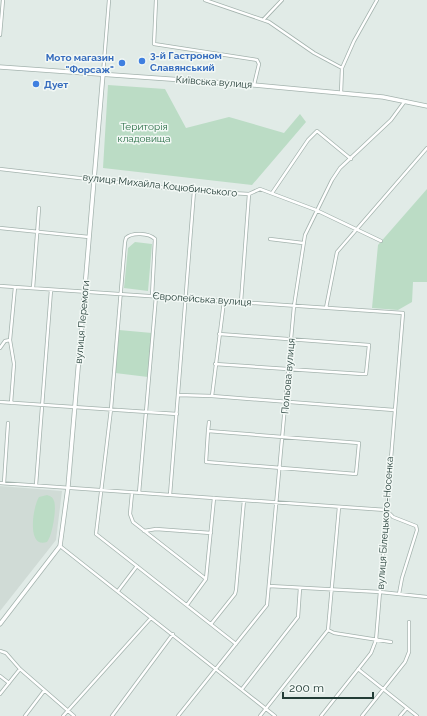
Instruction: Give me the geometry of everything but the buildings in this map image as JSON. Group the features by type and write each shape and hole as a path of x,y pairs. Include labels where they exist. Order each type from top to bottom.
{"street":[{"path":"0,35 3,0"},
{"name":"вулиця Перемоги","path":"0,624 60,546 68,487 109,0"},
{"path":"156,0 154,44 257,60 259,64 254,85"},
{"path":"205,0 209,0 263,20 314,53 342,68"},
{"path":"263,20 282,0"},
{"path":"341,93 342,68 354,41 377,0"},
{"name":"Київська вулиця","path":"0,67 254,85 341,93 405,101 427,106"},
{"name":"Польова вулиця","path":"178,716 267,605 294,306 303,243 316,210 332,180 391,120 405,101"},
{"path":"272,193 305,144 317,131 351,159"},
{"path":"326,308 336,255 357,228 427,148"},
{"name":"вулиця Михайла Коцюбинського","path":"0,169 194,191 249,194 260,189 316,210 357,228 381,241"},
{"path":"170,495 194,191"},
{"path":"241,302 249,194"},
{"path":"33,288 39,208"},
{"path":"0,228 89,237"},
{"path":"152,296 155,242 153,237 132,234 126,238 111,409 96,534 236,644"},
{"path":"270,240 303,243"},
{"name":"Європейська вулиця","path":"0,286 403,313"},
{"path":"11,403 14,364 10,340 15,287"},
{"path":"36,485 51,290"},
{"path":"139,493 156,296"},
{"path":"212,396 224,301"},
{"name":"вулиця Білецького-Носенка","path":"321,716 371,653 376,640 403,313"},
{"path":"215,364 366,374 369,345 219,334"},
{"path":"0,348 4,341 10,340"},
{"path":"178,394 394,410"},
{"path":"0,402 177,414"},
{"path":"208,431 359,443 356,474 206,462 208,431 209,422"},
{"path":"4,483 8,423"},
{"path":"0,482 132,493 386,510 393,517 416,526 417,530 402,578 399,594"},
{"path":"132,493 131,518 144,531 206,580"},
{"path":"187,605 206,580 214,498"},
{"path":"211,624 235,594 244,500"},
{"path":"260,716 328,630 339,507"},
{"path":"144,531 156,529 211,533"},
{"path":"60,546 275,716"},
{"path":"118,591 137,566"},
{"path":"269,586 380,592 427,597"},
{"path":"242,689 298,617 300,588"},
{"path":"63,716 151,618"},
{"path":"362,716 408,656 409,622"},
{"path":"328,630 334,633 391,642"},
{"path":"112,716 173,634"},
{"path":"0,651 6,654 44,691 74,716"},
{"path":"0,694 20,669"},
{"path":"358,669 417,716"},
{"path":"0,676 9,683"},
{"path":"25,716 44,691"},
{"path":"400,716 406,708"}],"shaded area":[{"path":"0,486 62,491 56,540 0,611"}],"green space":[{"name":"Територія кладовища","path":"108,85 165,89 186,128 229,117 284,133 300,114 306,122 252,185 103,168"},
{"path":"427,189 427,282 413,282 412,302 398,310 372,308 378,245"},
{"path":"135,242 152,244 148,291 124,288 128,248"},
{"path":"119,330 152,333 148,377 115,373"},
{"path":"47,495 54,500 54,516 49,539 47,542 40,542 36,539 34,533 33,517 39,497"}],"place":[{"name":"3-й Гастроном Славянський","path":"142,61"},
{"name":"Мото магазин \"Форсаж\"","path":"122,63"},
{"name":"Дует","path":"36,84"}]}
